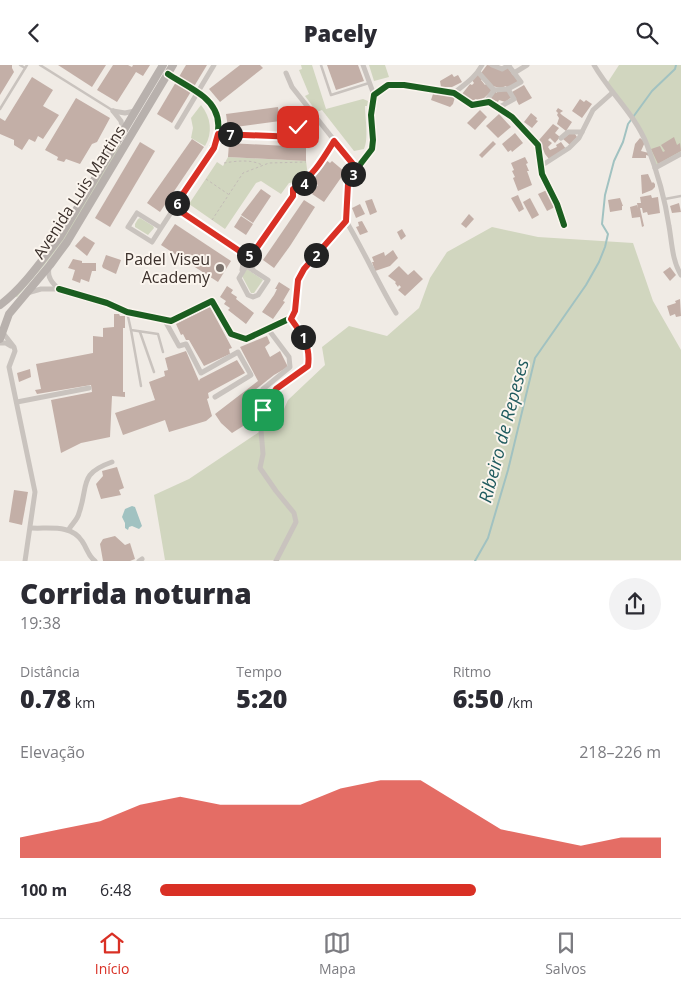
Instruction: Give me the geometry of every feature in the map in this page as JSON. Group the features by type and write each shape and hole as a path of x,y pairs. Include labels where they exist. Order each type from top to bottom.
{"main road":[{"path":"0,305 10,298 60,237 163,65"},
{"name":"Avenida Luis Martins","path":"2,334 9,313 50,265 86,213 173,65"},
{"path":"0,318 2,334"}],"street":[{"path":"177,127 195,91 214,65"},
{"path":"363,65 374,95 371,115 373,140 372,149 348,184 346,221 361,245 377,281 396,313"},
{"path":"454,93 478,72 482,65"},
{"path":"492,65 502,69 509,65 521,82 508,89 494,90"},
{"path":"514,73 527,65"},
{"path":"594,65 612,93 635,121 647,145 664,200 676,267 681,275"},
{"path":"478,72 494,90"},
{"path":"286,73 292,87 357,169"},
{"path":"168,75 177,80"},
{"path":"374,95 388,85 404,85 454,93 472,105 489,102 512,117 538,145 542,174 557,204 564,225"},
{"path":"498,108 514,99 508,89"},
{"path":"485,103 494,90"},
{"path":"161,228 137,213 128,227 152,242 214,148 219,128 216,115 211,105 195,91"},
{"path":"541,166 569,148 582,132 593,111 612,93"},
{"path":"113,111 126,113 136,111"},
{"path":"113,111 121,121 124,132"},
{"path":"561,138 568,132 582,132"},
{"path":"218,134 298,137"},
{"path":"655,167 681,153"},
{"path":"254,270 251,263 253,253 293,196 293,189"},
{"path":"174,207 241,252 249,255 253,253"},
{"path":"25,294 40,289 59,289 107,303 127,312 171,321 212,301 231,334 246,339 291,319 295,311 298,280 304,269 346,221"},
{"path":"241,252 244,257 239,278 248,295 256,297 268,280 248,267 245,268 241,275"},
{"path":"50,265 48,272 51,281 59,289"},
{"path":"164,319 179,346 186,344 201,373 238,352 251,375 215,397"},
{"path":"276,561 296,522 294,513 260,469 264,454 261,430 263,410 276,389 308,366 310,354 302,335 291,319"},
{"path":"246,415 256,406 263,389 290,367 289,357 268,329"},
{"path":"2,334 14,347 14,357 9,367 28,461 34,481 35,492 31,529 25,561"},
{"path":"0,343 6,343 14,347"},
{"path":"17,401 89,388"},
{"path":"69,529 79,515 86,481 98,467 112,462"},
{"path":"31,529 69,529 81,539 92,558 96,561"}],"lane":[{"path":"0,109 26,67 20,65"},
{"path":"40,65 113,111"},
{"path":"321,65 331,95 369,83"},
{"path":"664,200 681,196"},
{"path":"127,312 141,387"},
{"path":"131,330 158,334 164,352"},
{"path":"140,332 154,372"}],"path":[{"path":"293,189 312,174 334,141"},
{"path":"224,163 234,161 257,162 263,165"},
{"path":"212,220 243,173 268,163 306,162"},
{"path":"206,179 228,195"}],"green space":[{"path":"301,65 312,65 326,109 363,99 368,101 367,106 365,106 367,134 364,149 354,151 322,110 317,112 305,96 309,94 299,70 302,69"},
{"path":"369,65 385,65 389,77 374,81"},
{"path":"619,65 681,65 681,154 655,168 642,132 606,85"},
{"path":"201,105 210,125 208,141 205,146 191,138 193,128 191,118"},
{"path":"120,144 66,237 17,297 15,296 64,236"},
{"path":"228,157 306,161 308,177 299,185 295,182 289,183 281,194 261,181 256,183 225,229 189,204 217,162 223,166"},
{"path":"140,218 154,228 148,235 135,227"},
{"path":"492,227 538,237 633,243 653,301 681,350 681,560 165,560 154,495 189,479 280,418 288,400 325,365 322,347 349,326 387,336 419,308 430,278 447,252"},
{"path":"247,269 263,280 254,293 251,293 242,276"}],"water":[{"path":"132,506 135,507 142,526 139,529 132,526 128,530 125,528 122,517 125,509"}],"building":[{"path":"0,65 12,65 14,72 0,95"},
{"path":"58,65 106,65 92,87"},
{"path":"113,65 128,65 132,67 133,65 150,65 143,76 136,72 117,102 97,90"},
{"path":"186,65 207,65 172,123 157,114"},
{"path":"240,65 260,65 263,68 220,102 209,89"},
{"path":"327,65 358,65 364,81 336,90"},
{"path":"487,65 508,68 513,75 516,74 520,82 507,88 506,86 501,88 492,86 481,73"},
{"path":"452,74 454,77 458,75 462,82 452,87 441,87 440,81"},
{"path":"478,74 483,78 481,80 485,85 487,83 493,90 484,98 470,102 462,94 470,84 474,83 472,80"},
{"path":"32,77 53,90 43,106 59,115 43,139 38,136 35,142 29,139 22,150 14,145 14,140 0,134 0,118 5,121"},
{"path":"524,85 532,98 519,105 512,92"},
{"path":"497,90 508,91 512,97 505,102 490,99 495,91 497,93"},
{"path":"438,92 455,97 450,107 431,100 433,94 437,95"},
{"path":"76,98 110,118 97,142 92,144 80,164 66,159 64,162 57,160 58,157 45,150"},
{"path":"580,99 592,104 582,118 572,111"},
{"path":"278,107 280,121 228,128 226,114"},
{"path":"558,108 563,111 560,113 562,115 572,122 566,131 557,124 559,118 556,111"},
{"path":"480,110 487,117 475,130 467,123"},
{"path":"531,113 538,121 532,128 524,122"},
{"path":"499,114 511,127 498,138 486,126"},
{"path":"553,124 559,128 555,133 560,137 555,143 550,138 548,140 552,143 548,147 550,150 557,147 556,145 561,142 566,149 549,159 539,140"},
{"path":"515,133 523,143 512,152 511,150 508,152 502,144"},
{"path":"569,134 575,134 577,137 570,145 563,139"},
{"path":"674,137 677,145 680,143 681,151 658,164 651,149 660,146 663,152 665,151 661,145"},
{"path":"640,138 645,142 641,151 649,153 649,156 646,155 646,158 632,158 635,144"},
{"path":"192,139 204,147 160,212 147,203"},
{"path":"493,141 496,144 482,158 479,155"},
{"path":"140,142 155,151 110,227 95,218"},
{"path":"229,143 306,147 306,161 228,157"},
{"path":"525,157 532,185 518,191 513,178 515,177 511,163"},
{"path":"326,160 330,163 332,161 345,172 324,202 312,194 318,185 312,181"},
{"path":"648,174 655,187 642,194 641,175"},
{"path":"261,189 271,196 253,223 241,215"},
{"path":"547,190 555,207 547,211 538,194"},
{"path":"518,195 524,209 519,212 511,198"},
{"path":"651,195 652,198 658,197 660,213 648,215 647,212 643,213 642,208 640,208 644,226 642,227 640,217 632,218 630,207 637,205 638,208 637,203 641,203 640,197"},
{"path":"530,198 539,215 532,219 523,202"},
{"path":"620,198 623,206 622,210 610,212 608,200"},
{"path":"372,199 377,212 370,215 365,201"},
{"path":"304,200 315,207 274,268 263,260"},
{"path":"679,203 681,212 672,213 670,206"},
{"path":"360,204 365,214 356,218 352,208"},
{"path":"469,214 474,219 466,228 461,224"},
{"path":"241,216 253,224 246,235 234,227"},
{"path":"362,221 368,232 360,235 356,227 359,226 358,222"},
{"path":"175,224 231,261 218,282 161,245"},
{"path":"402,229 406,236 401,240 397,232"},
{"path":"84,236 95,243 87,256 75,246"},
{"path":"393,250 398,258 390,266 375,271 372,257 384,252 385,256"},
{"path":"106,255 121,260 116,274 103,268"},
{"path":"73,259 82,261 82,263 96,263 96,271 92,271 89,282 81,279 80,283 72,280 75,270 68,268"},
{"path":"399,266 408,275 414,270 423,279 405,296 398,290 401,287 399,285 398,287 396,282 388,276"},
{"path":"670,267 676,275 670,281 663,272"},
{"path":"279,282 290,289 283,301 285,302 273,319 262,312 274,295"},
{"path":"227,286 233,290 231,293 237,297 236,299 254,313 246,324 228,310 230,308 224,304 226,301 220,297"},
{"path":"680,299 681,316 676,317 675,314 670,316 667,306 676,303 675,301"},
{"path":"210,307 232,348 229,349 230,354 204,366 189,340 186,340 183,334 181,335 176,324"},
{"path":"114,314 125,316 125,328 123,328 123,392 125,392 125,397 112,396 110,437 81,443 61,453 51,400 92,392 91,385 37,394 35,390 41,389 36,364 93,353 93,336 103,337 103,328 114,327"},
{"path":"267,336 270,343 265,347 270,357 280,351 288,367 274,375 251,393 257,401 242,414 248,423 232,433 221,423 215,414 258,381 240,347"},
{"path":"186,351 199,381 237,360 245,373 208,393 209,398 207,399 212,416 206,421 169,432 165,420 123,435 115,413 155,400 149,382 165,376 164,371 168,370 165,358"},
{"path":"30,369 31,377 19,382 17,373"},
{"path":"117,467 124,488 119,490 121,495 101,499 96,484 103,476 102,471"},
{"path":"14,490 28,492 22,525 9,522"},
{"path":"115,536 125,545 130,543 135,559 130,561 103,561 100,544 103,539"}],"waterway":[{"name":"Ribeiro de Repeses","path":"475,561 488,538 508,470 535,358 586,285 605,247 608,234 602,224 605,195 614,161 623,142 628,124 652,91 675,69 676,65"}],"tunnel":[{"path":"177,80 192,89"}],"cycle path":[{"path":"168,74 204,97 212,106 217,116 218,125 217,135 209,154 174,208 241,252 249,254 256,249 293,196 293,189"},
{"path":"59,289 107,303 127,312 171,321 212,301 231,334 246,339 291,318 295,311 298,280 304,269 346,221 348,184 352,175 372,149 371,115 374,95 388,85 404,85 454,93 472,105 489,102 512,117 538,145 542,174 557,204 564,225"}],"place":[{"name":"Padel Viseu Academy","path":"220,268"}],"route":[{"path":"263,410 276,389 308,366 310,354 302,335 291,319 295,311 298,280 304,269 346,221 346,192 352,175 357,169 334,141 312,174 293,189 293,196 256,249 249,255 241,252 174,207 214,148 218,134 298,137 298,127"}]}
